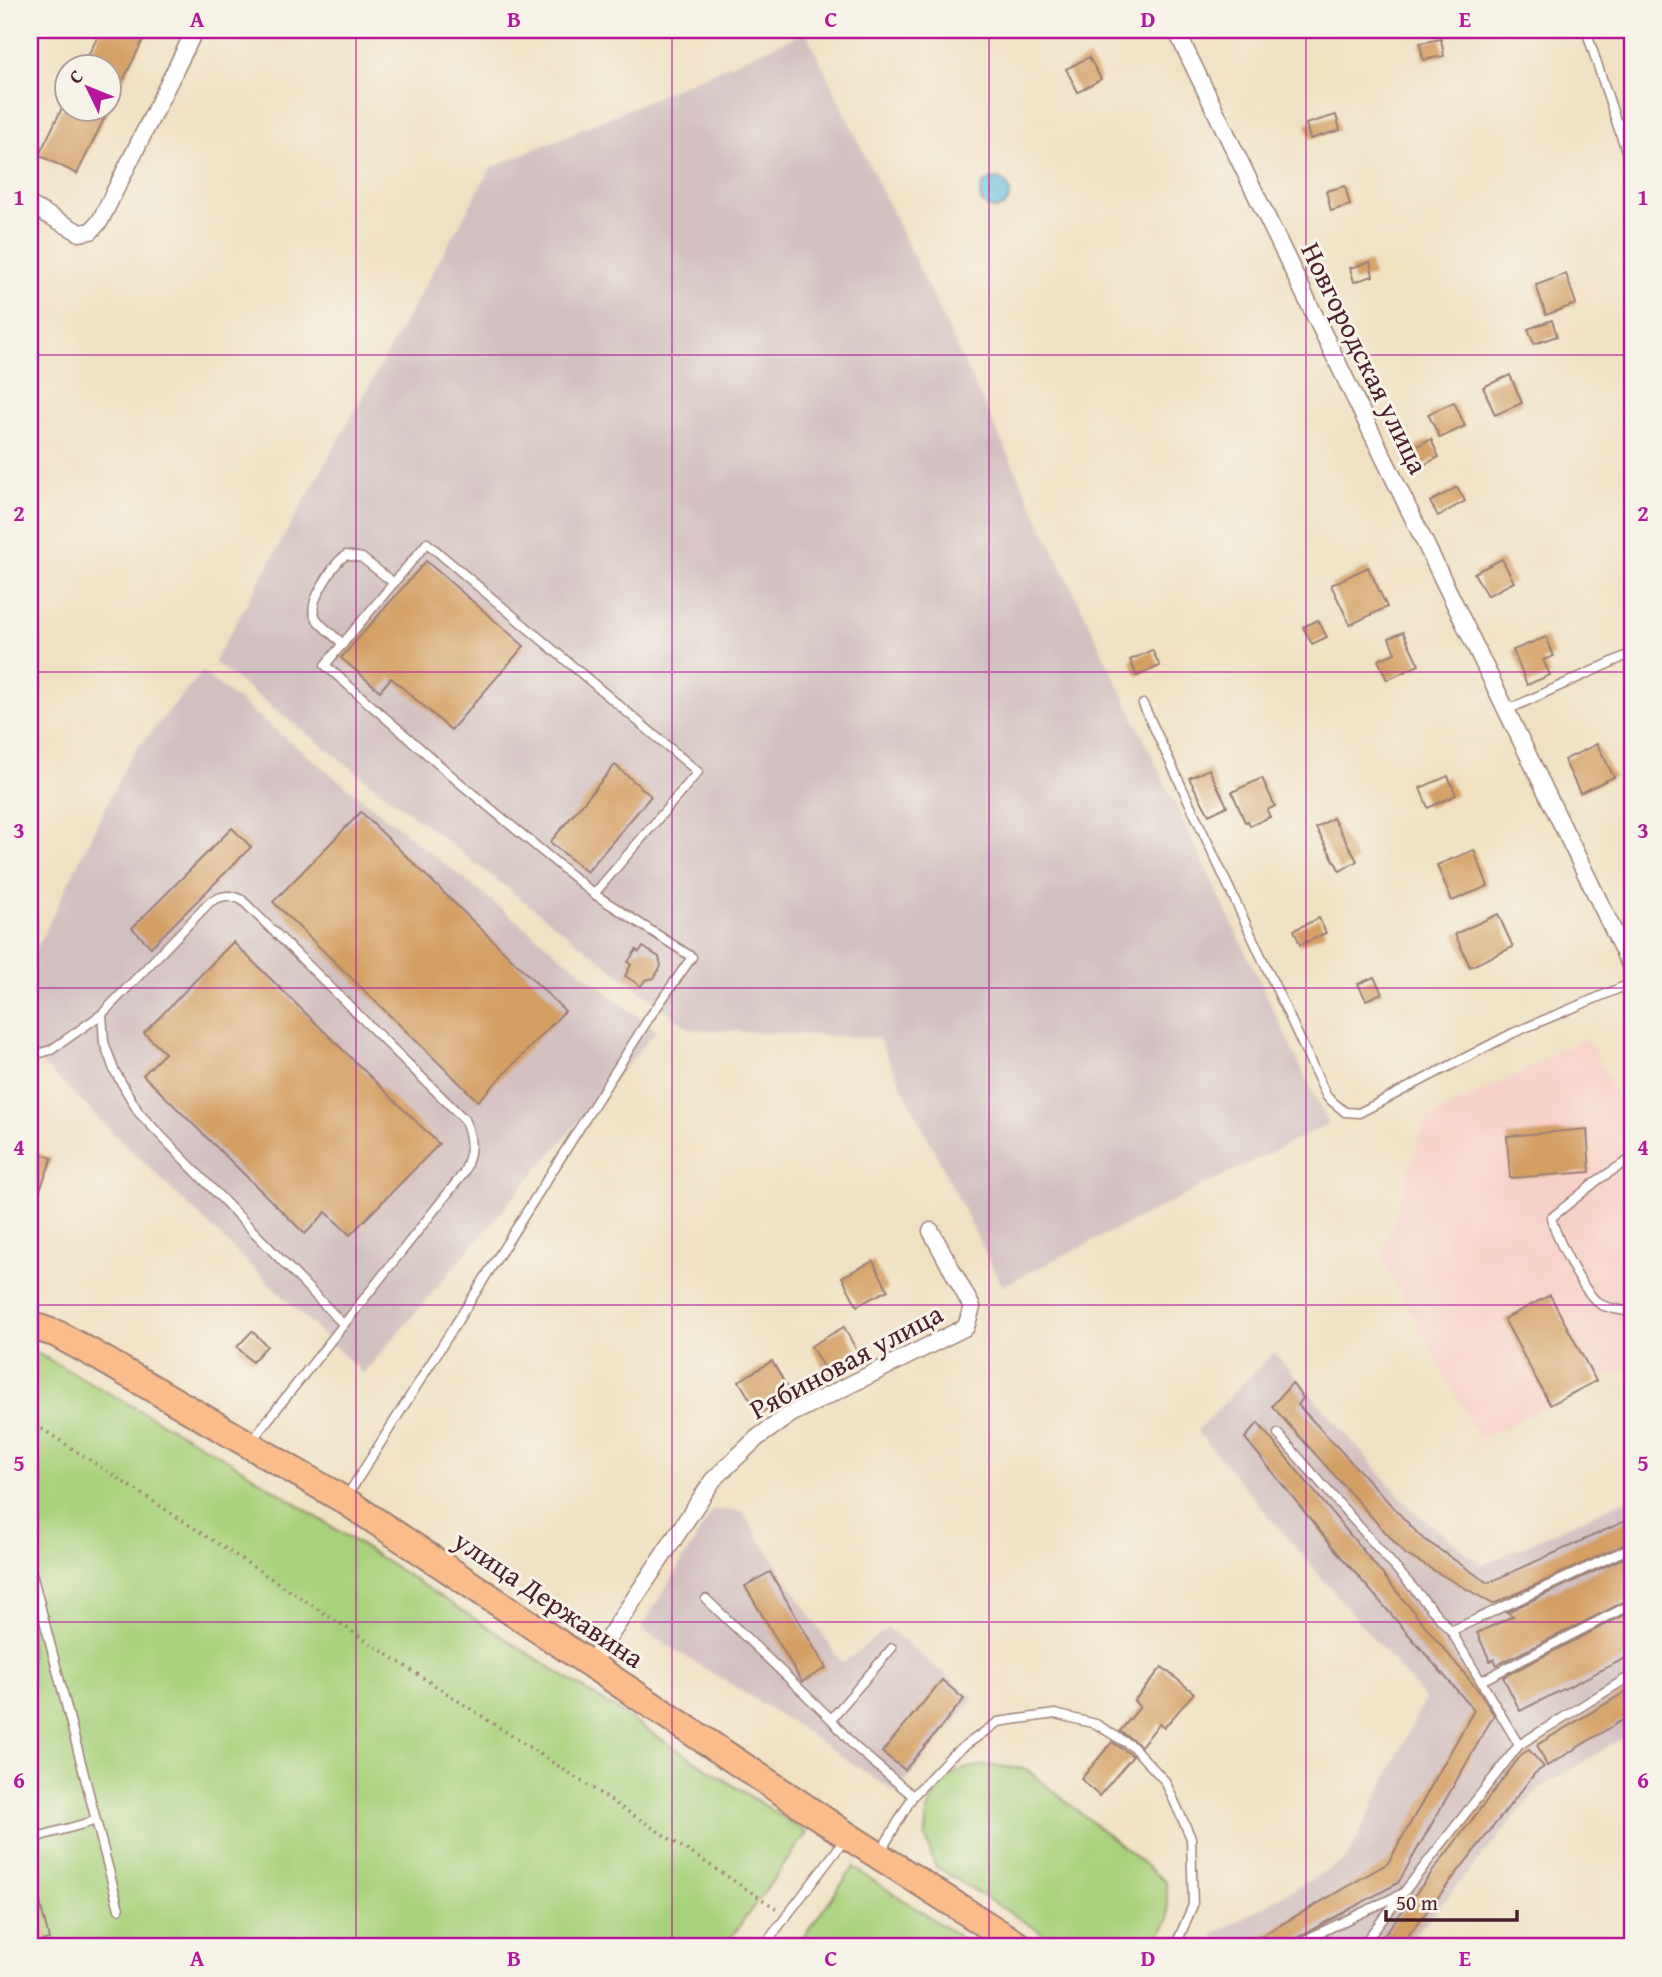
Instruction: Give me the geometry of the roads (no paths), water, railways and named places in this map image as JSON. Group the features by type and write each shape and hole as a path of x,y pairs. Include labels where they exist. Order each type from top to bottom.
{"main road":[{"name":"улица Державина","path":"30,1325 89,1351 250,1442 344,1500 848,1836 1021,1947"}],"street":[{"path":"30,205 80,233 91,231 100,221 195,30"},
{"name":"Новгородская улица","path":"1176,30 1632,969"},
{"name":"Рябиновая улица","path":"591,1664 713,1480 757,1438 791,1414 966,1327 972,1307 931,1231"}],"lane":[{"path":"1586,30 1632,169"},
{"path":"1618,126 1632,116"},
{"path":"344,1500 649,1018 692,957 594,894 461,784 325,665 428,543 698,772 594,894"},
{"path":"343,644 316,618 312,610 313,600 339,560 346,555 362,558 394,583"},
{"path":"1507,710 1632,653"},
{"path":"1143,704 1298,1039 1327,1097 1345,1112 1359,1113 1513,1033 1632,983"},
{"path":"30,1056 51,1050 102,1014 209,902 231,895 242,900 464,1119 471,1135 471,1156 463,1174 250,1442"},
{"path":"102,1014 104,1042 114,1070 139,1113 343,1324"},
{"path":"1632,1158 1550,1217 1559,1243 1593,1296 1601,1305 1632,1312"},
{"path":"1278,1434 1451,1631 1483,1680 1519,1745"},
{"path":"1451,1631 1632,1547"},
{"path":"30,1566 119,1909"},
{"path":"706,1599 831,1719 853,1745 913,1796"},
{"path":"1483,1680 1632,1604"},
{"path":"831,1719 892,1648"},
{"path":"1361,1947 1519,1745 1632,1675"},
{"path":"878,1855 913,1796 952,1755 998,1722 1055,1714 1096,1724 1133,1747 1165,1781 1191,1838 1193,1905 1175,1947"},
{"path":"30,1839 94,1821"},
{"path":"763,1947 848,1836"},
{"path":"1290,1947 1402,1894"}],"water":[{"path":"995,179 1006,183 1010,194 1006,205 995,209 984,205 980,194 984,183"}]}
